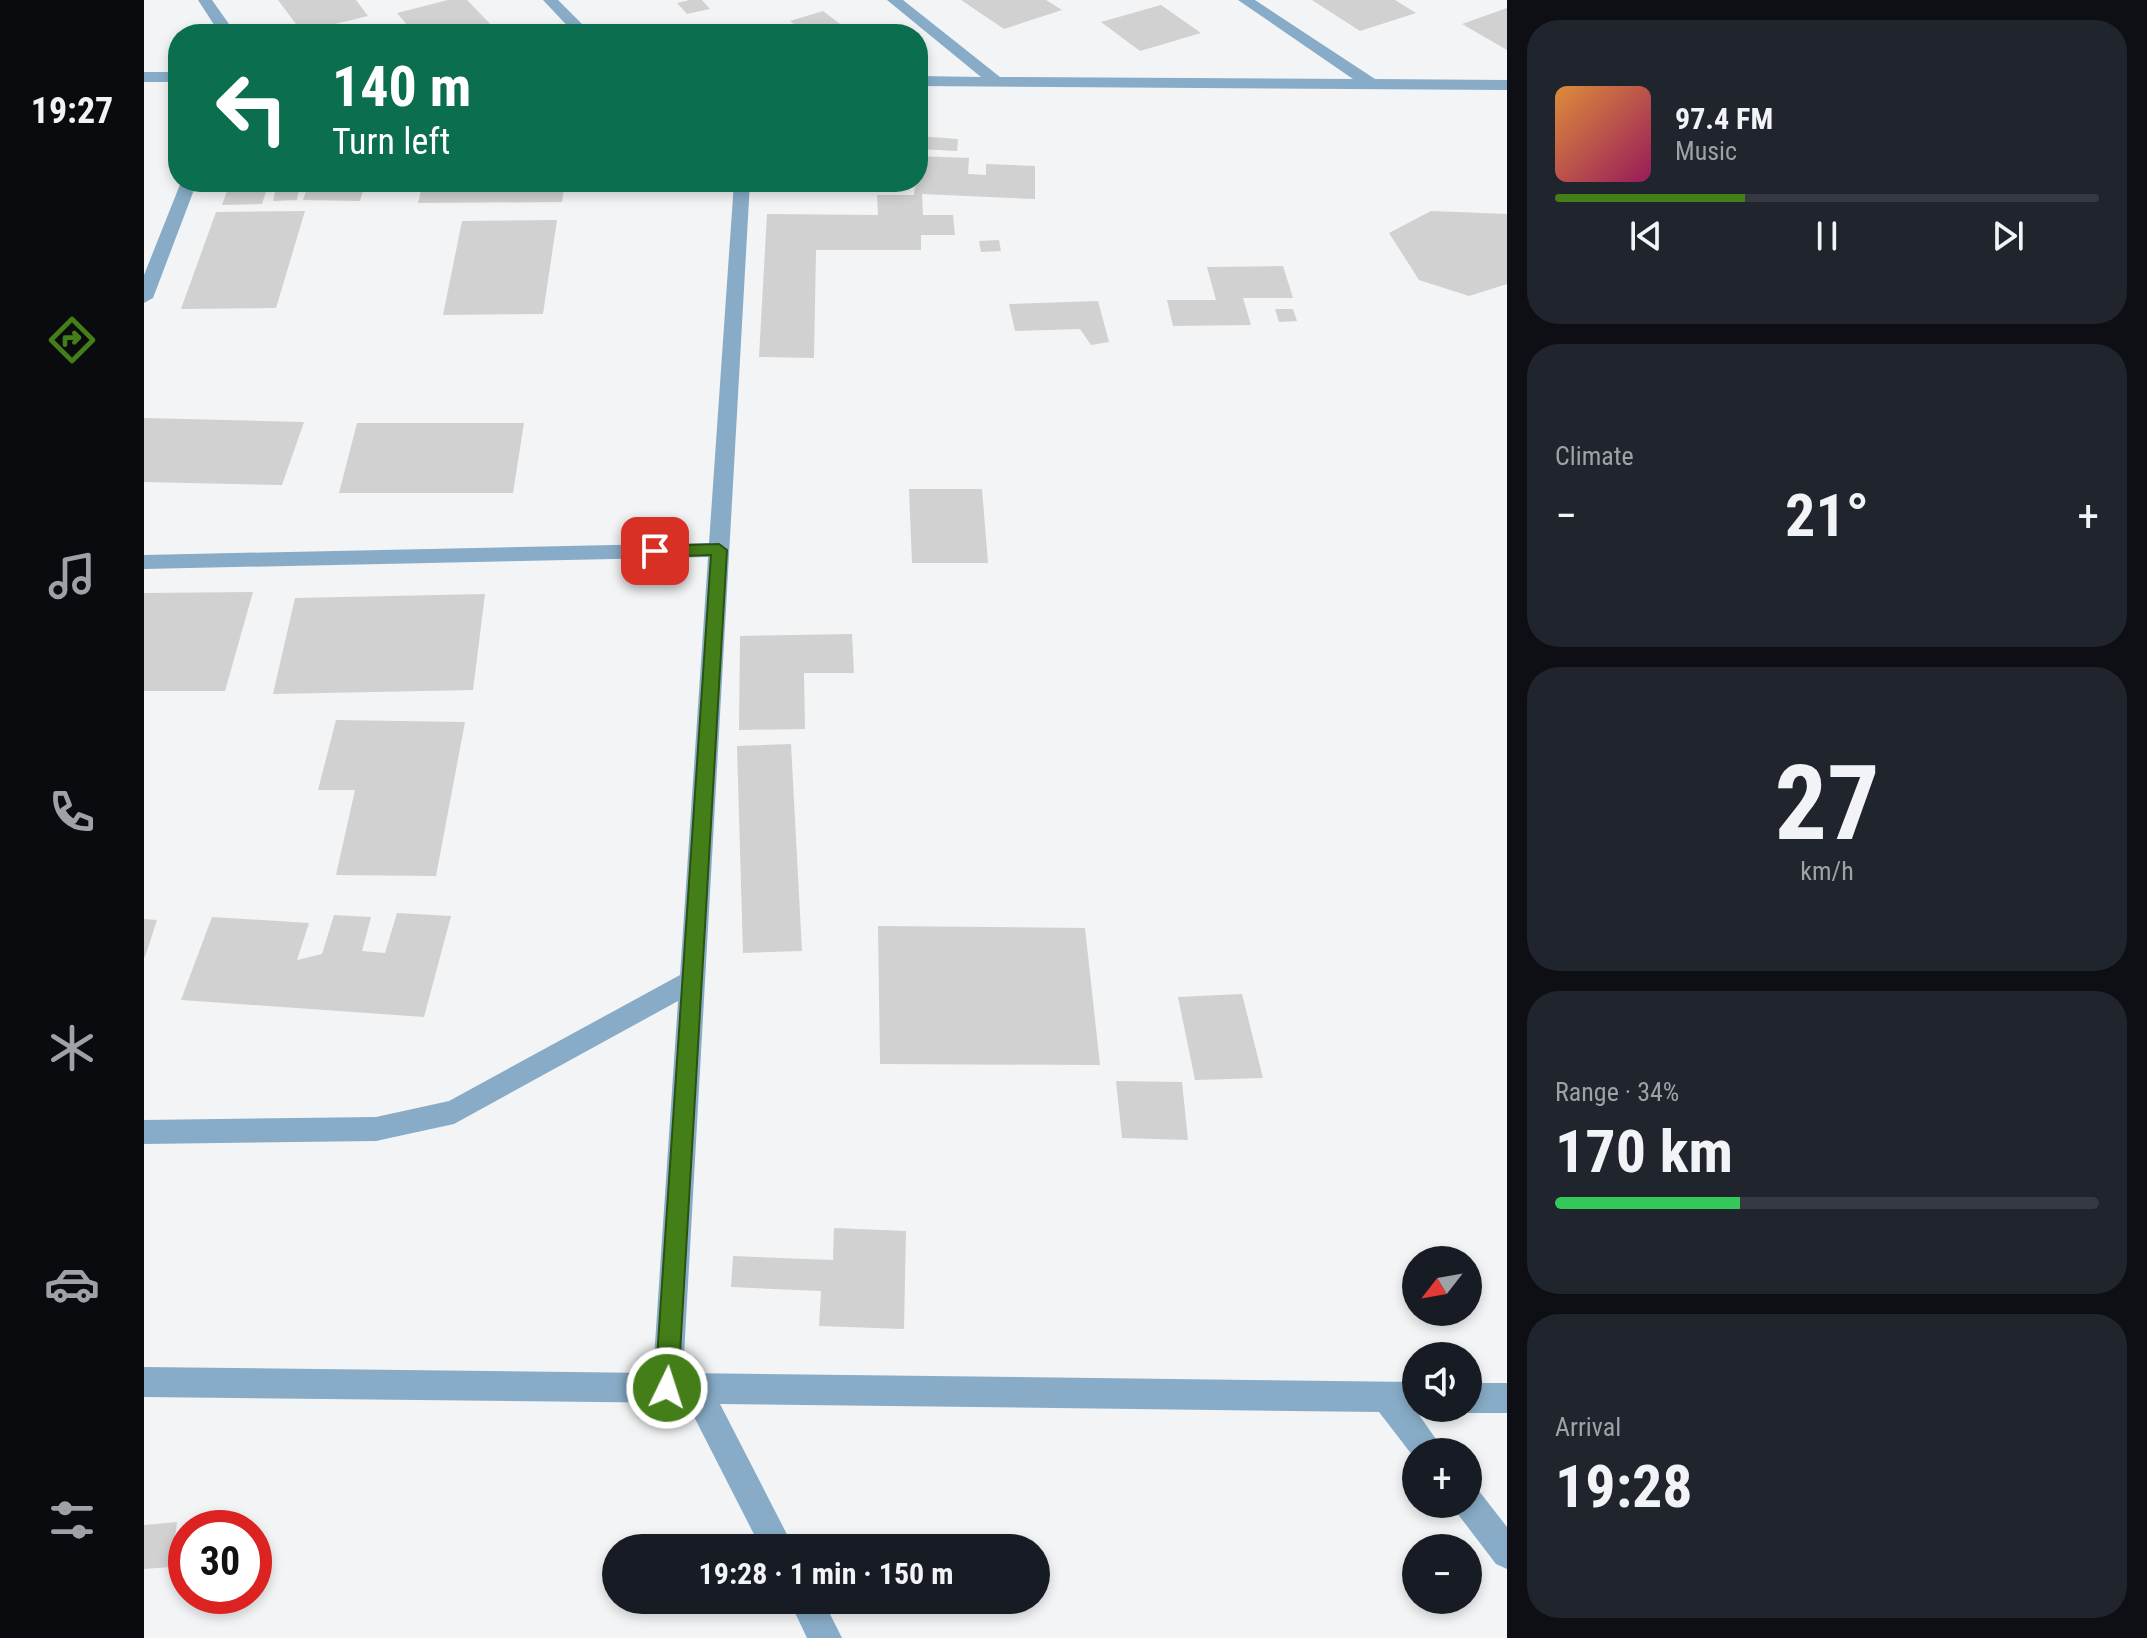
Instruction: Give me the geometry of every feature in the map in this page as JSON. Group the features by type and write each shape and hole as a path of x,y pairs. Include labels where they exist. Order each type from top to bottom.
{"street":[{"path":"205,0 221,24"},
{"path":"550,0 574,24"},
{"path":"894,0 924,24"},
{"path":"1245,0 1371,84"},
{"path":"928,27 997,82"},
{"path":"144,77 168,77"},
{"path":"928,81 1507,85"},
{"path":"144,298 185,192"},
{"path":"741,192 692,981 681,1388 770,1534"},
{"path":"144,562 719,550"},
{"path":"144,1132 376,1129 454,1112 692,981"},
{"path":"144,1382 1402,1397"},
{"path":"1482,1398 1507,1398"},
{"path":"1480,1518 1507,1553"},
{"path":"812,1614 825,1638"}],"building":[{"path":"278,0 356,0 368,16 335,24 296,24"},
{"path":"448,0 467,0 490,24 406,24 397,13"},
{"path":"702,0 710,9 687,14 677,3"},
{"path":"961,0 1046,0 1062,10 1004,29"},
{"path":"1312,0 1395,0 1416,13 1360,31"},
{"path":"1161,5 1201,33 1140,51 1101,22"},
{"path":"1507,8 1507,50 1462,24"},
{"path":"823,11 840,24 794,24 790,21"},
{"path":"928,137 958,139 957,151 928,150"},
{"path":"928,156 969,158 968,174 986,175 986,164 1035,166 1035,199 922,194 923,215 953,215 955,235 921,235 921,250 816,250 814,358 759,357 767,214 878,215 877,195 914,195 914,192 928,192"},
{"path":"227,192 266,192 262,204 222,205"},
{"path":"275,192 298,192 297,200 273,201"},
{"path":"306,192 363,192 360,201 303,200"},
{"path":"421,192 564,192 562,202 418,203"},
{"path":"305,211 276,308 181,309 216,212"},
{"path":"1431,211 1507,214 1507,284 1469,296 1419,280 1389,233"},
{"path":"557,220 543,314 443,315 462,221"},
{"path":"999,240 1001,251 981,252 979,241"},
{"path":"1283,266 1293,298 1243,298 1251,325 1173,326 1167,300 1216,300 1207,267"},
{"path":"1098,301 1109,342 1091,345 1080,329 1015,331 1009,304"},
{"path":"1275,309 1293,309 1297,321 1279,322"},
{"path":"144,418 304,422 282,485 144,482"},
{"path":"357,423 524,423 513,493 339,493"},
{"path":"909,489 982,489 988,563 912,563"},
{"path":"253,592 225,691 144,691 144,593"},
{"path":"485,594 473,690 273,694 295,598"},
{"path":"852,634 854,673 804,673 805,729 739,730 740,636"},
{"path":"336,720 465,722 436,876 336,875 355,790 318,790"},
{"path":"791,744 802,951 743,953 737,746"},
{"path":"397,913 451,916 424,1017 181,1000 212,917 309,923 297,960 322,954 334,915 371,917 362,951 385,953"},
{"path":"144,919 157,920 145,957 144,957"},
{"path":"878,926 1085,928 1100,1065 880,1064"},
{"path":"1242,994 1263,1078 1195,1080 1178,997"},
{"path":"1116,1081 1182,1082 1188,1140 1122,1138"},
{"path":"834,1228 906,1231 904,1329 819,1326 821,1291 731,1287 733,1256 833,1260"},
{"path":"168,1523 168,1567 144,1569 144,1525"}],"route":[{"path":"655,551 719,550 667,1388"}]}
